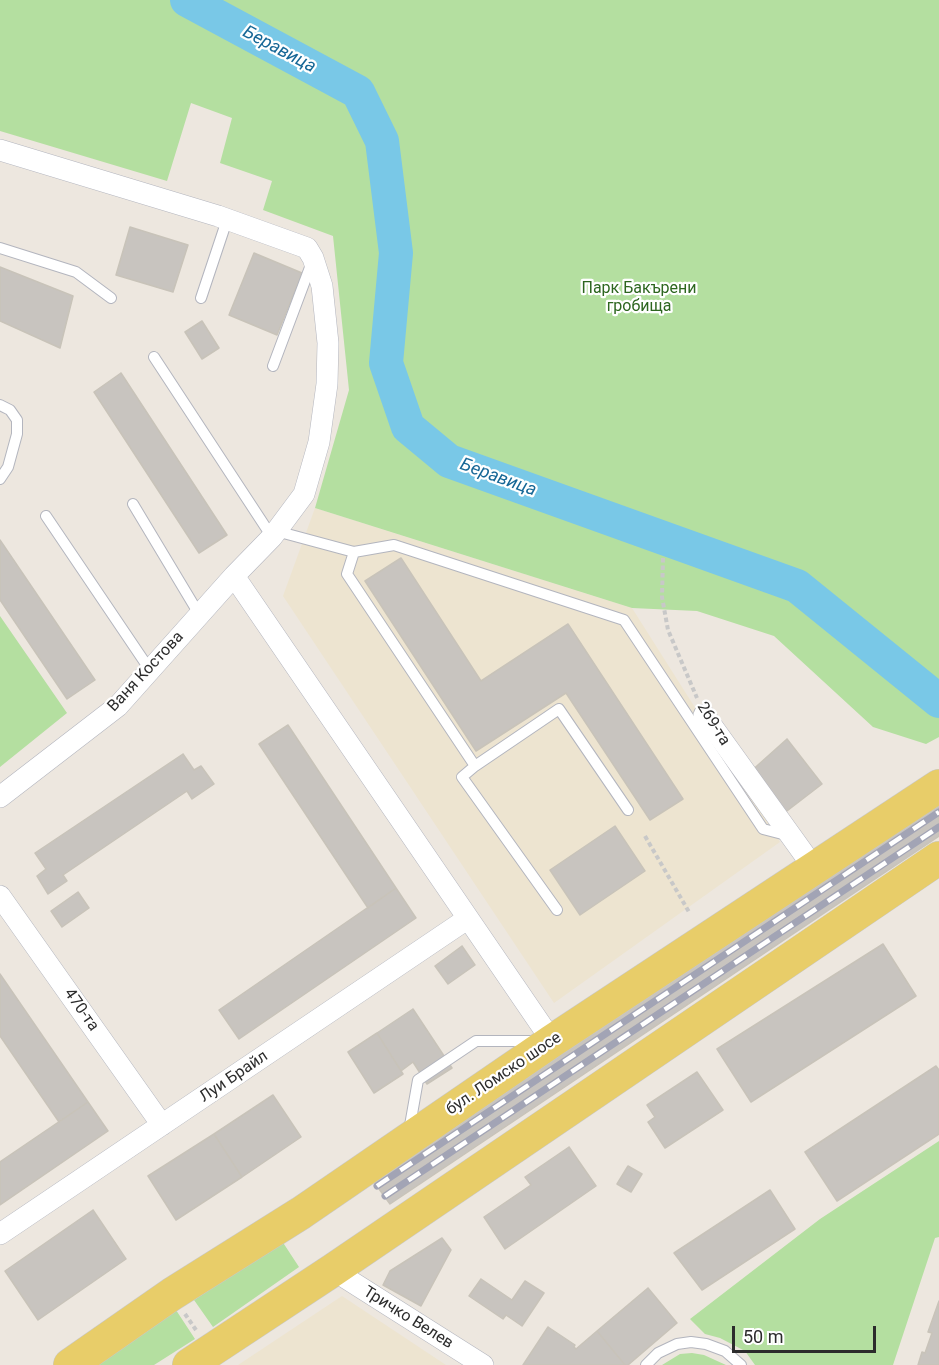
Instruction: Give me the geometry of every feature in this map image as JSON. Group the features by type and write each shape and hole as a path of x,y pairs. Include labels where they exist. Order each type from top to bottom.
{"main road":[{"name":"бул. Ломско шосе","path":"70,1365 172,1294 301,1213 552,1041 939,786"},
{"path":"189,1365 333,1270 939,858"}],"street":[{"path":"0,150 227,220 307,248 313,258"},
{"name":"Ваня Костова","path":"0,797 118,706 199,614 274,534 304,494 319,442 327,384 328,343 322,286 313,258"},
{"path":"234,576 552,1041"},
{"name":"269-та","path":"704,715 814,868"},
{"name":"470-та","path":"0,896 162,1125"},
{"name":"Луи Брайл","path":"0,1234 468,919"},
{"name":"Тричко Велев","path":"333,1270 483,1365"}],"lane":[{"path":"201,298 227,220"},
{"path":"0,248 76,272 111,298"},
{"path":"273,366 313,258"},
{"path":"154,357 274,534 354,552 394,545 624,620 763,829 793,836"},
{"path":"0,405 10,410 17,420 17,434 8,467 0,480"},
{"path":"133,504 199,614"},
{"path":"46,516 150,670"},
{"path":"354,552 347,574 475,766"},
{"path":"557,910 462,777 559,709 628,810"},
{"path":"407,1140 418,1080 476,1041 552,1041"},
{"path":"646,1365 658,1353 677,1344 691,1342 706,1344 725,1351 741,1365"}],"path":[{"name":"269-та","path":"663,558 662,597 668,630 704,715"},
{"path":"645,836 689,912"}],"shaded area":[{"path":"315,508 632,608 780,842 554,1003 283,596"},
{"path":"342,1296 446,1365 238,1365"}],"green space":[{"name":"Парк Бакърени гробища","path":"0,0 939,0 939,737 926,744 873,727 774,636 697,611 632,608 315,508 349,390 333,236 263,210 272,181 220,163 232,118 191,103 167,181 0,131"},
{"path":"0,616 67,713 0,767"},
{"path":"939,1141 939,1237 935,1238 893,1365 755,1365 745,1351 720,1338 705,1334 690,1319 820,1219"},
{"path":"282,1241 299,1267 213,1327 194,1300"},
{"path":"176,1310 195,1339 154,1365 98,1365"},
{"path":"680,1354 704,1355 726,1365 662,1365"}],"building":[{"path":"130,227 188,245 173,292 116,275"},
{"path":"254,253 302,273 277,335 229,315"},
{"path":"0,267 73,296 60,348 0,321"},
{"path":"202,321 219,348 202,359 185,332"},
{"path":"121,373 227,535 199,553 94,392"},
{"path":"0,540 95,680 67,699 0,600"},
{"path":"401,558 481,681 568,624 683,799 650,820 566,693 476,751 365,581"},
{"path":"288,725 396,888 368,908 259,744"},
{"path":"787,739 822,784 783,814 749,773"},
{"path":"183,754 194,770 201,766 214,784 192,799 187,791 63,875 67,881 48,894 37,876 46,869 35,853"},
{"path":"939,803 939,836 390,1204 371,1178"},
{"path":"615,826 645,871 580,915 550,870"},
{"path":"396,888 416,918 239,1039 219,1010"},
{"path":"78,892 89,908 62,927 51,911"},
{"path":"883,944 916,996 751,1102 717,1049"},
{"path":"462,946 475,965 448,984 435,966"},
{"path":"0,974 88,1102 59,1122 0,1036"},
{"path":"413,1009 452,1068 427,1084 413,1062 401,1071 377,1033"},
{"path":"377,1033 403,1074 374,1093 348,1052"},
{"path":"936,1066 939,1070 939,1134 837,1201 805,1152"},
{"path":"697,1072 723,1110 665,1148 648,1122 655,1117 647,1105"},
{"path":"273,1095 301,1137 242,1177 214,1134"},
{"path":"88,1102 108,1131 0,1205 0,1162"},
{"path":"214,1134 242,1177 176,1220 148,1176"},
{"path":"569,1147 596,1186 505,1249 484,1217 531,1185 525,1177"},
{"path":"628,1166 642,1174 631,1192 617,1184"},
{"path":"770,1190 795,1229 702,1290 674,1253"},
{"path":"93,1210 126,1259 38,1320 5,1271"},
{"path":"442,1238 451,1250 421,1306 383,1285 390,1271"},
{"path":"481,1279 512,1300 525,1281 544,1293 522,1326 506,1315 503,1319 469,1296"},
{"path":"648,1288 677,1323 628,1365 625,1365 597,1331"},
{"path":"939,1301 939,1365 918,1365 932,1333 928,1332"},
{"path":"548,1327 575,1345 576,1349 597,1331 625,1365 523,1365"}],"waterway":[{"name":"Беравица","path":"187,0 358,92 382,141 396,253 386,363 408,427 449,461 797,586 939,701"}],"railway":[{"path":"377,1186 939,812"},
{"path":"385,1196 939,827"}]}
